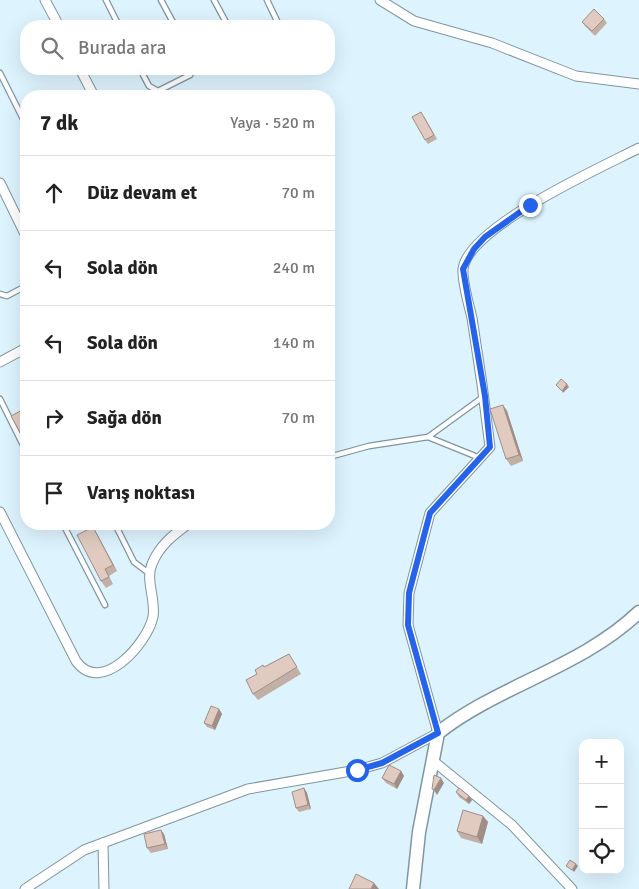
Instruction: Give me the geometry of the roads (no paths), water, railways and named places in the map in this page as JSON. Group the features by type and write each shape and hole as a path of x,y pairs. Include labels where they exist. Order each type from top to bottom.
{"street":[{"path":"46,0 56,20"},
{"path":"380,0 414,21 492,43 576,76 639,84"},
{"path":"83,75 91,90"},
{"path":"413,889 420,832 438,733 408,625 409,593 430,513 490,447 485,396 463,269 474,249 485,237 530,205 639,148"},
{"path":"0,183 20,224"},
{"path":"0,362 20,351"},
{"path":"0,512 76,661 86,671 101,673 120,663 143,640 152,620 154,609 150,574 151,565 173,530"},
{"path":"25,889 84,850 248,789 357,770 382,763 438,733 459,717 569,660 625,626 639,612"},
{"path":"432,760 512,825 572,889"},
{"path":"103,843 104,889"}],"lane":[{"path":"106,0 116,20"},
{"path":"161,0 172,20"},
{"path":"214,0 225,20"},
{"path":"267,0 277,20"},
{"path":"0,73 20,113"},
{"path":"143,75 149,86 156,90"},
{"path":"160,90 190,75"},
{"path":"0,294 7,296 20,289"},
{"path":"335,455 369,446 428,437 485,396"},
{"path":"0,399 20,439"},
{"path":"428,437 480,458"},
{"path":"66,530 105,605"},
{"path":"118,530 134,562 150,574"}]}
